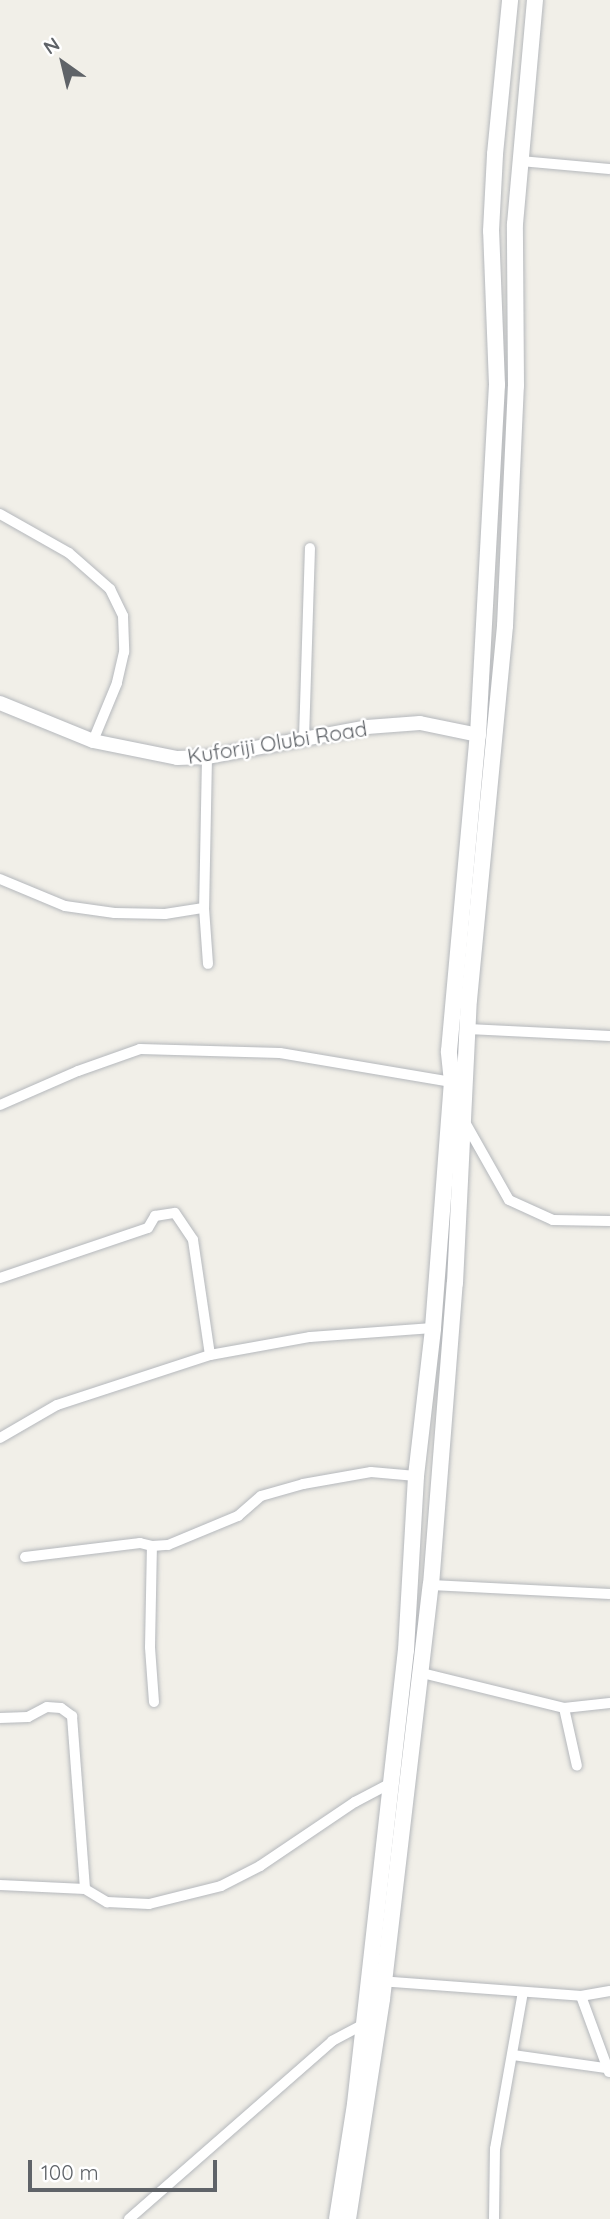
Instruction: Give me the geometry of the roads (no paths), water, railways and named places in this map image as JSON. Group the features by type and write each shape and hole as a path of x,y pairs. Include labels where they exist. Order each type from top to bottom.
{"main road":[{"path":"348,2219 377,1981 422,1673 466,1124 469,925 497,385 491,231 495,154 510,0"},
{"path":"337,2219 364,2024 377,1981 391,1783 406,1650 416,1476 433,1328 452,1082 449,1051 469,925 505,626 516,386 515,223 535,0"},
{"path":"497,385 516,386"}],"street":[{"path":"520,161 610,169"},
{"path":"0,514 69,553 110,589 124,616 124,652 117,683 93,741"},
{"path":"304,738 310,548"},
{"name":"Kuforiji Olubi Road","path":"0,703 93,741 157,755 207,757 304,738 420,723 478,735"},
{"path":"207,757 204,908 208,964"},
{"path":"0,878 65,906 115,913 165,914 204,908"},
{"path":"468,1029 610,1037"},
{"path":"0,1105 78,1071 140,1049 280,1053 452,1082"},
{"path":"466,1124 509,1200 553,1220 610,1221"},
{"path":"0,1278 148,1228 155,1216 175,1213 193,1240 210,1355"},
{"path":"0,1438 57,1405 210,1355 310,1337 433,1328"},
{"path":"25,1557 141,1542 152,1546 169,1545 238,1516 261,1496 303,1484 371,1472 416,1476"},
{"path":"152,1546 150,1647 154,1702"},
{"path":"431,1585 610,1594"},
{"path":"422,1673 564,1708 610,1703"},
{"path":"0,1718 27,1717 47,1707 61,1708 72,1716 85,1889"},
{"path":"564,1708 577,1766"},
{"path":"0,1885 85,1889 107,1902 149,1904 221,1886 260,1866 355,1802 391,1783"},
{"path":"377,1981 580,1996 610,1991"},
{"path":"494,2219 495,2149 523,1992"},
{"path":"513,2055 608,2070 580,1996"},
{"path":"129,2219 332,2041 364,2024"}]}
